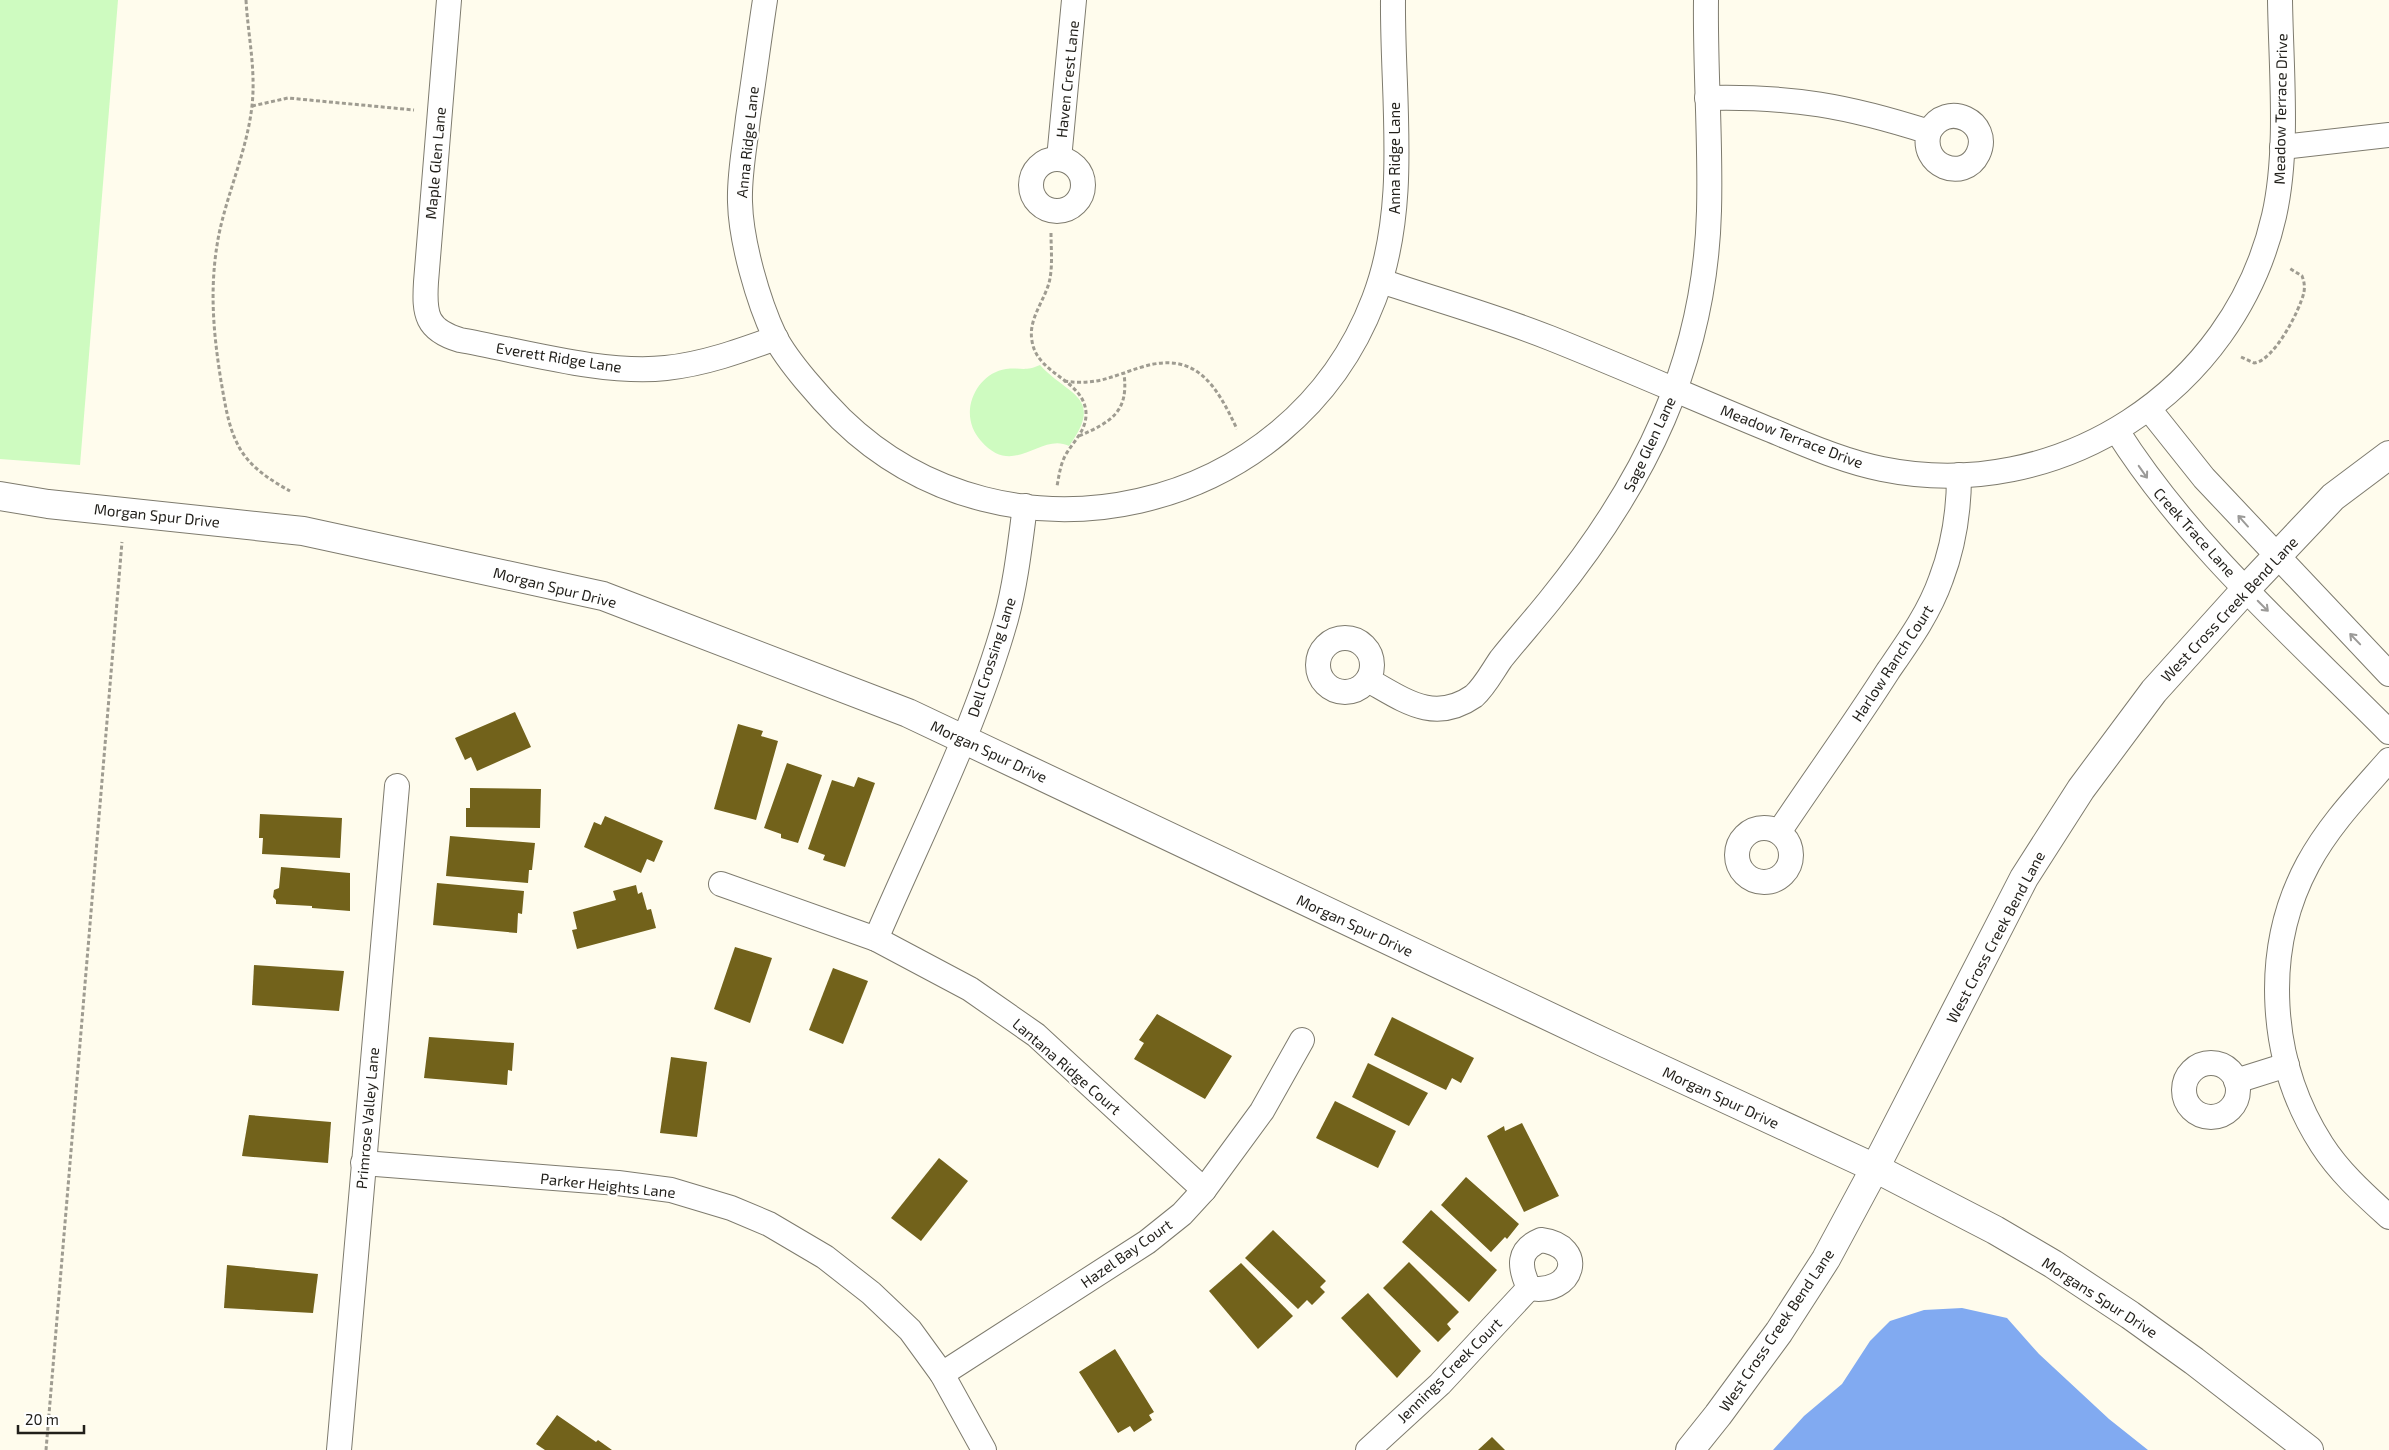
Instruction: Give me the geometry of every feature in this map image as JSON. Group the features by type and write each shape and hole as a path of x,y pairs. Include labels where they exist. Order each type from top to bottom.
{"street":[{"name":"Maple Glen Lane","path":"432,325 425,308 426,282 449,0"},
{"name":"Anna Ridge Lane","path":"765,0 743,158 740,201 744,244 776,338 824,402 870,444 908,468 948,488 984,499 1025,506 1093,508 1146,499 1191,486 1241,461 1294,421 1330,379 1362,326 1381,281 1391,238 1396,194 1393,0"},
{"name":"Haven Crest Lane","path":"1059,159 1074,0"},
{"name":"Sage Glen Lane","path":"1368,680 1410,703 1431,709 1453,707 1479,692 1501,660 1585,555 1625,497 1659,432 1674,391 1696,316 1706,255 1709,210 1706,0"},
{"name":"Meadow Terrace Drive","path":"1381,281 1549,337 1674,391 1860,464 1909,473 1959,475 1992,472 2041,462 2072,452 2116,431 2149,409 2210,350 2230,323 2256,274 2274,220 2278,196 2282,147 2280,0"},
{"path":"1707,98 1773,97 1831,105 1886,118 1929,132"},
{"path":"2282,147 2389,136"},
{"name":"Everett Ridge Lane","path":"432,325 447,336 460,340 600,366 638,369 666,368 708,360 776,338"},
{"path":"2149,409 2204,478 2389,674"},
{"name":"Creek Trace Lane","path":"2116,431 2144,473 2171,508 2246,588 2389,732"},
{"name":"West Cross Creek Bend Lane","path":"1690,1450 1779,1332 1826,1259 1875,1168 2024,878 2081,789 2154,690 2246,588 2333,497 2389,454"},
{"name":"Harlow Ranch Court","path":"1779,832 1883,680 1931,602 1941,580 1957,522 1959,475"},
{"name":"Morgan Spur Drive","path":"0,496 48,504 303,531 603,596 908,713 1594,1038 1875,1168"},
{"name":"Morgan Spur Drive","path":"0,510 48,504"},
{"name":"Dell Crossing Lane","path":"876,939 963,738 1006,619 1016,572 1025,506"},
{"path":"2389,760 2334,823 2318,846 2298,884 2283,933 2277,986 2277,1013 2287,1066 2300,1104 2323,1146 2349,1179 2389,1218"},
{"name":"Primrose Valley Lane","path":"339,1450 397,786"},
{"name":"Lantana Ridge Court","path":"721,884 876,939 970,989 1036,1035 1204,1190"},
{"name":"Hazel Bay Court","path":"942,1374 1147,1242 1182,1214 1204,1190 1262,1111 1302,1040"},
{"path":"2236,1081 2287,1066"},
{"name":"Parker Heights Lane","path":"363,1163 635,1185 671,1190 731,1208 769,1224 825,1257 871,1293 910,1330 942,1374 984,1450"},
{"name":"Morgans Spur Drive","path":"1875,1168 1994,1230 2053,1264 2194,1361 2309,1450"},
{"name":"Jennings Creek Court","path":"1368,1450 1440,1384 1528,1288"}],"path":[{"path":"246,0 253,59 252,106 249,126 225,209 215,259 212,306 213,332 228,419 239,448 258,470 290,491"},
{"path":"252,106 288,98 414,110"},
{"path":"1051,233 1049,283 1033,321 1031,335 1034,350 1042,363 1083,400 1085,419 1079,436 1061,464 1056,494"},
{"path":"2241,357 2254,363 2266,359 2277,346 2292,319 2304,287 2302,276 2289,268"},
{"path":"1063,380 1085,383 1100,382 1159,363 1178,364 1192,368 1206,378 1218,391 1237,429"},
{"path":"1079,436 1106,424 1115,416 1124,399 1124,373"},
{"path":"46,1450 122,542"}],"green space":[{"path":"0,0 118,0 80,465 0,459"},
{"path":"1040,365 1078,398 1083,407 1084,417 1079,429 1069,446 1058,443 1016,456 1005,456 993,452 978,438 971,422 971,402 977,389 986,378 999,371 1030,368"}],"water":[{"path":"1962,1308 2007,1318 2039,1354 2109,1419 2148,1450 1773,1450 1804,1416 1842,1384 1870,1341 1890,1321 1924,1310"}],"building":[{"path":"515,712 531,747 477,771 471,757 465,760 455,738"},
{"path":"738,724 763,731 761,736 778,741 756,820 714,809"},
{"path":"787,763 822,775 798,843 781,838 781,834 764,828"},
{"path":"858,777 875,783 845,867 823,860 825,855 808,849 832,780 854,787"},
{"path":"470,788 541,789 540,828 466,827 466,808 470,808"},
{"path":"260,814 342,818 340,858 262,854 263,838 259,838"},
{"path":"605,816 663,841 654,862 647,859 641,873 584,847 594,822 601,825"},
{"path":"450,836 535,843 532,870 529,870 528,883 446,876"},
{"path":"281,867 350,873 350,911 276,904 276,900 273,897 274,890 279,888"},
{"path":"437,883 524,891 522,914 518,913 517,933 433,925"},
{"path":"636,885 638,894 642,892 647,910 651,909 656,928 577,949 572,930 577,929 573,912 616,900 613,891"},
{"path":"735,947 772,958 750,1023 714,1009"},
{"path":"254,965 344,971 339,1011 252,1005"},
{"path":"833,968 868,981 843,1044 809,1030"},
{"path":"1157,1014 1232,1056 1205,1099 1134,1059 1144,1043 1139,1040"},
{"path":"1392,1017 1474,1058 1461,1083 1452,1078 1446,1090 1374,1055"},
{"path":"429,1037 514,1043 512,1071 508,1070 507,1085 424,1078"},
{"path":"671,1057 707,1062 697,1137 660,1133"},
{"path":"1368,1063 1428,1093 1409,1126 1352,1097"},
{"path":"1335,1101 1396,1131 1378,1168 1316,1138"},
{"path":"249,1115 331,1122 328,1163 242,1156"},
{"path":"1522,1123 1559,1196 1524,1212 1487,1136 1504,1126 1505,1131"},
{"path":"939,1158 968,1181 921,1241 891,1218"},
{"path":"1466,1177 1519,1224 1507,1239 1505,1237 1491,1252 1441,1205"},
{"path":"1431,1210 1497,1270 1469,1302 1402,1242"},
{"path":"1273,1230 1326,1281 1320,1287 1325,1292 1312,1305 1307,1300 1298,1309 1245,1258"},
{"path":"1409,1262 1459,1312 1447,1324 1451,1329 1438,1342 1383,1288"},
{"path":"1241,1263 1293,1316 1258,1349 1209,1291"},
{"path":"227,1265 318,1274 313,1313 224,1308"},
{"path":"1368,1293 1421,1351 1397,1378 1341,1318"},
{"path":"1115,1349 1154,1412 1149,1415 1152,1420 1134,1432 1130,1426 1118,1433 1079,1372"},
{"path":"557,1415 596,1442 598,1440 612,1450 545,1450 536,1444"},
{"path":"1492,1437 1505,1450 1478,1450"}]}
